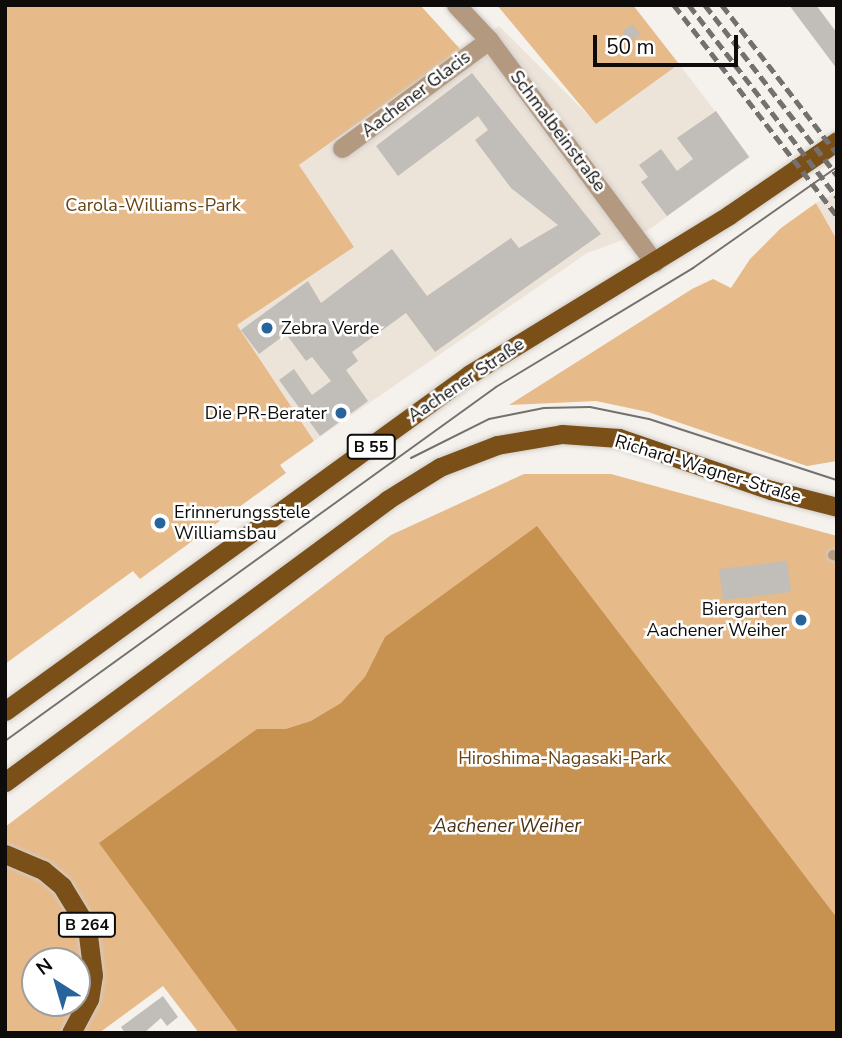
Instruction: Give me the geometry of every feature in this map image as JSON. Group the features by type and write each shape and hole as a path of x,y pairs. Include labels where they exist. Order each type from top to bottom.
{"main road":[{"name":"Aachener Straße","path":"5,711 470,374 654,262 837,142"},
{"name":"Richard-Wagner-Straße","path":"5,782 387,500 440,467 497,444 537,436 619,439 771,490 837,506"},
{"name":"B 264","path":"5,854 43,870 62,886 87,927 93,975 89,999 71,1033"}],"street":[{"name":"Schmalbeinstraße","path":"456,5 489,40 654,262"},
{"name":"Aachener Glacis","path":"342,148 489,40"}],"shaded area":[{"path":"499,26 596,123 679,64 750,157 647,231 587,253 314,441 237,325 354,247 299,165"},
{"path":"837,192 837,240 816,203"}],"green space":[{"name":"Carola-Williams-Park","path":"5,5 420,5 461,50 299,165 354,247 237,325 314,441 280,465 286,473 140,579 133,571 5,664"},
{"path":"497,5 633,5 679,64 596,124"},
{"path":"816,203 837,240 837,461 807,466 648,412 596,401 509,405 692,289 713,279 731,288 750,259 781,228"},
{"name":"Aachener Weiher","path":"524,474 611,474 837,536 837,1033 199,1033 163,986 99,1033 5,1033 5,827 391,535"}],"water":[{"name":"Aachener Weiher","path":"537,526 837,918 837,1033 239,1033 99,843 257,729 286,729 311,721 341,703 365,677 385,637"}],"building":[{"path":"789,5 816,5 837,33 837,69"},
{"path":"632,24 640,34 630,42 622,32"},
{"path":"472,73 601,234 435,352 406,313 352,352 358,361 346,370 368,401 320,436 279,380 294,369 312,395 331,381 312,357 306,361 286,334 259,354 241,330 308,281 321,303 392,249 427,296 511,238 519,248 558,225 511,188 475,140 488,130 478,116 398,176 376,146"},
{"path":"716,111 749,157 667,216 641,182 648,177 639,165 661,149 677,171 693,159 677,138"},
{"path":"787,561 791,592 723,600 719,569"},
{"path":"163,996 178,1017 167,1026 161,1018 144,1033 125,1033 121,1027"}],"tram line":[{"path":"5,741 496,387 693,268 837,167"},
{"path":"411,458 489,419 544,408 590,407 649,419 837,480"}],"railway":[{"path":"674,5 837,216"},
{"path":"689,5 837,197"},
{"path":"705,5 837,175"},
{"path":"722,5 837,154"}],"place":[{"name":"Zebra Verde","path":"267,328"},
{"name":"Die PR-Berater","path":"341,413"},
{"name":"Erinnerungsstele Williamsbau","path":"160,523"},
{"name":"Biergarten Aachener Weiher","path":"801,620"}],"park label":[{"name":"Hiroshima-Nagasaki-Park","path":"562,758"}]}
